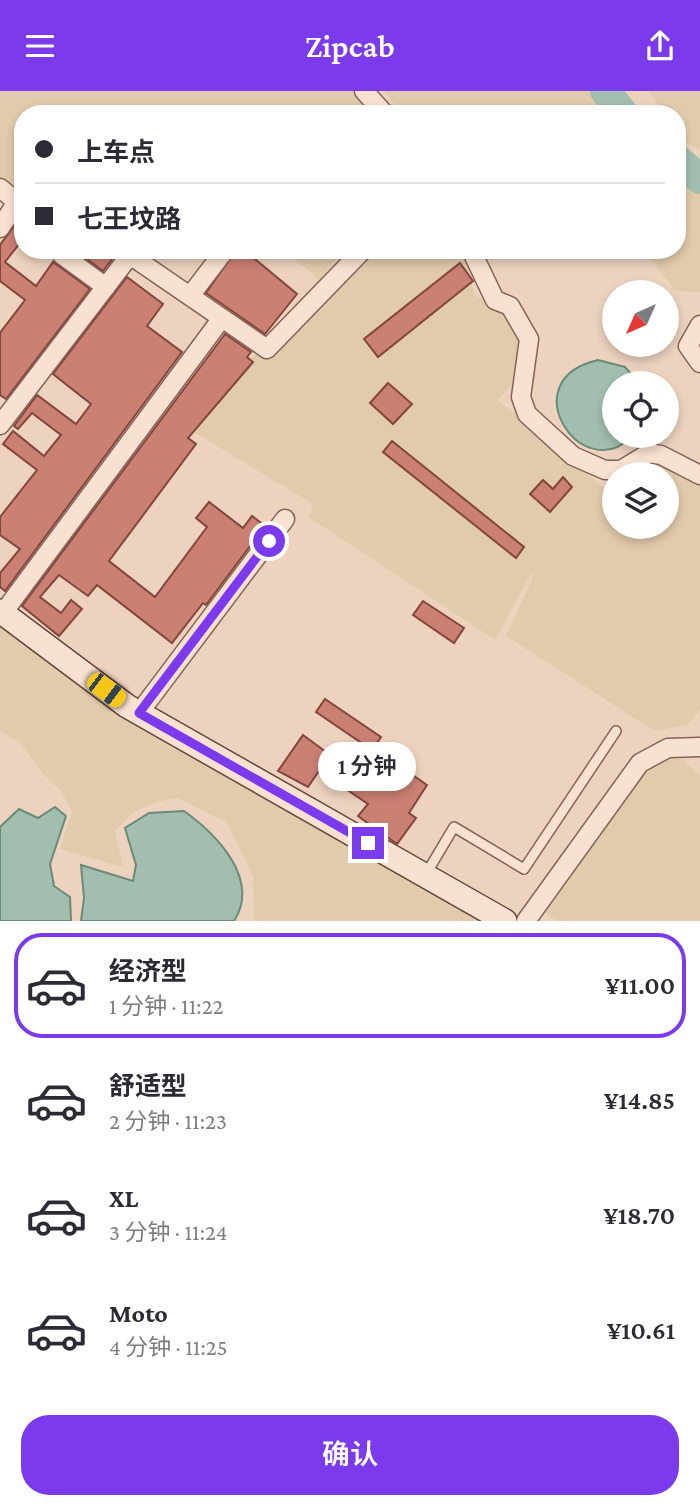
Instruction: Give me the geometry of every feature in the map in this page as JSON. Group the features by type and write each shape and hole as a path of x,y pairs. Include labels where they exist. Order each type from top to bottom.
{"street":[{"path":"364,91 377,105"},
{"path":"0,188 14,200"},
{"path":"0,228 14,207"},
{"path":"68,259 106,287"},
{"path":"0,425 126,259"},
{"path":"138,259 267,349 354,259"},
{"path":"190,296 218,259"},
{"path":"475,259 495,300 510,306 530,339 521,397 527,414 573,456 605,470 621,470 649,453 661,455 700,475"},
{"path":"222,319 1,612 139,713 505,921"},
{"path":"700,325 688,346 700,363"},
{"path":"139,713 285,519"},
{"path":"526,921 640,763 668,748 700,747"}],"lane":[{"path":"425,876 454,827 524,869 616,731"}],"shaded area":[{"path":"0,91 352,91 364,105 14,105 14,192 12,193 0,182"},
{"path":"384,91 615,91 625,105 395,105"},
{"path":"649,91 700,91 700,150 686,142 686,105 658,105"},
{"path":"686,171 700,186 700,292 679,291 679,280 667,280 650,259 686,259"},
{"path":"295,259 336,259 319,280"},
{"path":"355,259 465,259 475,296 523,315 525,337 511,385 498,400 602,486 602,539 679,539 679,462 646,462 664,450 700,473 700,710 687,725 655,731 506,636 534,575 531,574 495,640 309,517 313,504 191,430 257,352 263,358"},
{"path":"598,360 625,367 628,371 602,371 602,448 613,448 594,449 577,440 564,425 557,407 559,388 572,371"},
{"path":"0,620 483,921 254,921 253,876 226,822 178,798 156,802 134,812 115,831 123,867 60,849 72,811 61,791 43,774 20,742 0,731"},
{"path":"665,743 700,776 700,921 558,921 545,913 638,763"},
{"path":"55,807 66,816 50,864 54,886 70,897 71,921 0,921 0,827 19,809 38,818"},
{"path":"184,811 221,845 238,874 242,889 241,905 234,921 81,921 84,898 81,865 133,881 136,865 125,828 149,813"}],"building":[{"path":"14,226 14,250 5,262 36,286 53,262 90,289 6,399 0,395 0,333 25,300 0,281 0,245"},
{"path":"87,259 112,259 103,271"},
{"path":"230,259 255,259 297,294 265,334 206,293"},
{"path":"460,263 473,281 378,357 364,339"},
{"path":"127,277 163,304 147,326 182,352 5,591 0,587 0,573 20,549 0,535 0,517 37,470 3,444 13,431 44,456 61,435 32,413 18,429 14,426 37,395 76,424 91,404 53,374"},
{"path":"225,334 251,352 247,357 253,362 188,438 196,444 109,561 155,597 207,527 196,518 209,502 243,528 252,516 265,526 206,605 203,603 172,643 97,585 88,596 59,575 40,597 61,613 71,600 82,609 59,636 22,606"},
{"path":"388,383 412,404 393,424 370,403"},
{"path":"392,441 524,547 516,558 383,452"},
{"path":"563,477 572,487 550,512 530,494 543,480 553,489"},
{"path":"423,601 464,628 454,643 413,615"},
{"path":"325,699 381,737 372,750 316,712"},
{"path":"303,735 367,782 385,756 427,785 409,813 416,818 397,844 358,816 368,804 319,771 308,787 278,771"}],"waterway":[{"path":"605,91 617,105"},
{"path":"686,167 700,179"}],"route":[{"path":"269,541 139,713 368,843"}]}
